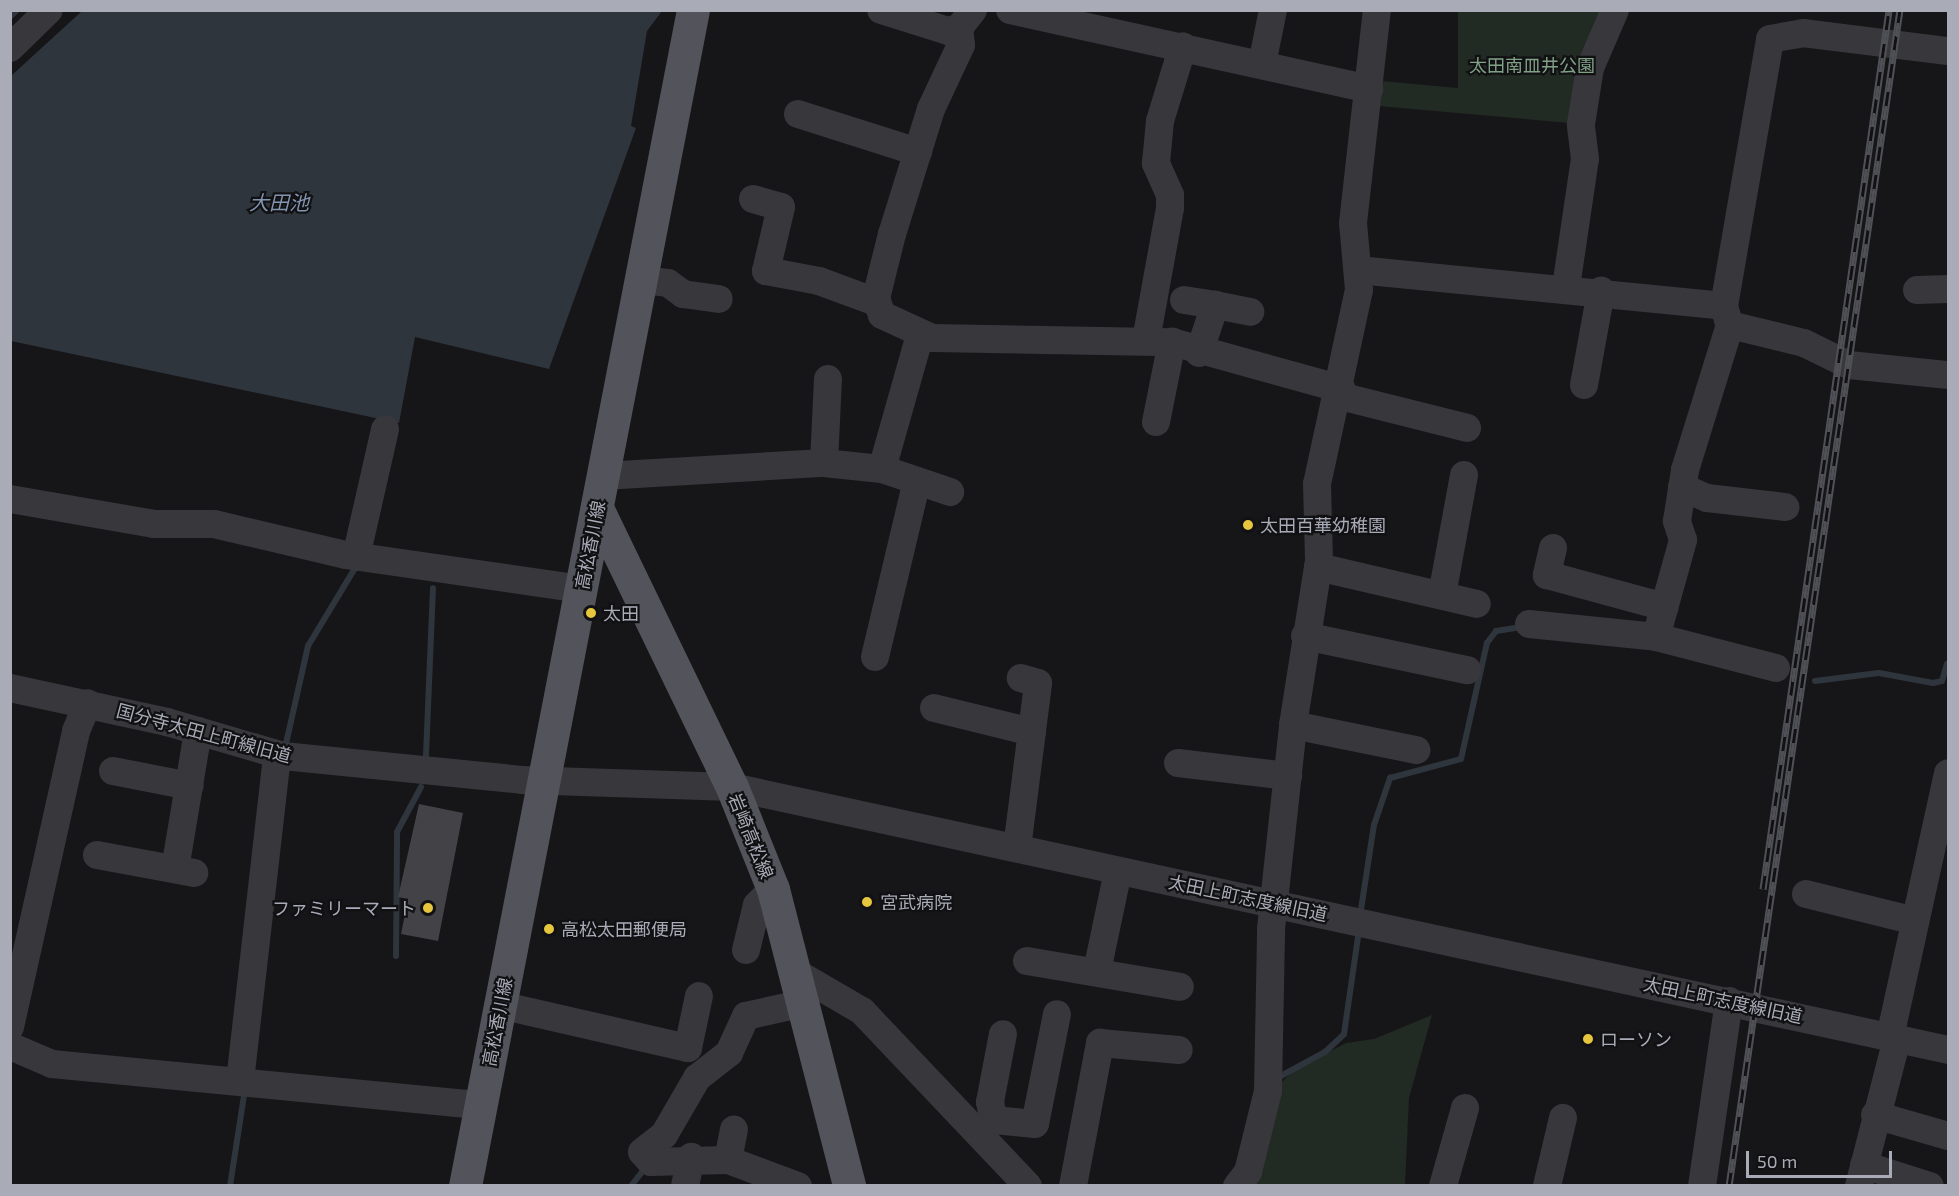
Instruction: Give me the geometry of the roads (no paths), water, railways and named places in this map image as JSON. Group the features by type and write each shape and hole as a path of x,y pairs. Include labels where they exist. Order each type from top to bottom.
{"main road":[{"name":"高松香川線","path":"465,1185 693,10"},
{"name":"岩崎高松線","path":"597,508 732,787 773,889 849,1185"}],"street":[{"path":"10,48 49,10"},
{"path":"881,10 948,31 966,19"},
{"path":"1010,10 1183,46 1369,89"},
{"path":"1262,64 1273,10"},
{"path":"1237,1185 1248,1172 1268,1090 1275,904 1293,725 1305,636 1318,567 1317,484 1341,393 1358,270 1353,223 1377,10"},
{"path":"1566,287 1585,159 1581,124 1590,68 1615,10"},
{"path":"966,19 961,45 942,81 918,152 876,302 882,315 920,335 1159,341 1467,428"},
{"path":"1656,637 1683,540 1677,521 1683,487 1727,315 1770,39 1804,22 1948,51"},
{"path":"1156,422 1159,341 1170,195 1156,163 1160,121 1183,46"},
{"path":"798,114 918,152"},
{"path":"753,199 792,210 766,271 819,281 876,302"},
{"path":"1358,270 1601,291 1727,315 1804,343 1849,365 1948,375"},
{"path":"641,280 668,284 683,294 719,299"},
{"path":"1917,290 1948,289"},
{"path":"1584,385 1601,291"},
{"path":"1184,300 1250,312"},
{"path":"1199,353 1215,305"},
{"path":"882,469 920,335"},
{"path":"824,463 828,379"},
{"path":"356,557 385,429"},
{"path":"603,476 824,463 882,469 950,492"},
{"path":"1442,596 1464,475"},
{"path":"875,657 917,481"},
{"path":"1683,487 1707,498 1785,507"},
{"path":"10,499 154,524 214,524 356,557 581,589"},
{"path":"1553,548 1547,575 1665,607"},
{"path":"1318,567 1476,604"},
{"path":"1529,624 1656,637 1776,668"},
{"path":"1305,636 1467,670"},
{"path":"1017,849 1038,683 1021,678"},
{"name":"国分寺太田上町線旧道","path":"10,688 88,703 198,731 283,756 543,778"},
{"path":"10,1027 76,731 88,703"},
{"path":"934,708 1032,732"},
{"path":"1293,725 1416,750"},
{"path":"97,855 185,871 190,786 198,731"},
{"path":"244,1081 283,756"},
{"path":"1178,763 1288,776"},
{"path":"113,771 190,786"},
{"path":"1930,1185 1861,1175 1894,1038 1914,921 1947,802 1948,773"},
{"name":"太田上町志度線旧道","path":"543,778 732,787 1730,1001 1948,1050"},
{"path":"1097,971 1118,870"},
{"path":"746,950 757,905 773,889"},
{"path":"1806,894 1914,921"},
{"path":"1028,961 1180,987"},
{"path":"795,972 862,1011 987,1126 1028,1185"},
{"path":"500,1005 687,1048 699,996"},
{"path":"1702,1185 1730,1001"},
{"path":"798,1185 728,1160 691,1157 651,1162 642,1152 664,1135 698,1078 729,1053 746,1016 804,1003"},
{"path":"987,1126 1035,1124 1057,1014"},
{"path":"987,1126 1003,1034"},
{"path":"1073,1185 1100,1043 1179,1050"},
{"path":"10,1046 52,1064 480,1105"},
{"path":"1443,1185 1465,1108"},
{"path":"1875,1115 1948,1136"},
{"path":"1547,1185 1563,1118"},
{"path":"728,1160 734,1130"},
{"path":"686,1185 691,1157"}],"water":[{"name":"大田池","path":"82,11 662,11 647,31 631,126 636,128 549,369 415,337 399,423 11,341 11,76"}],"waterway":[{"path":"10,17 17,10"},
{"path":"285,748 308,646 355,568"},
{"path":"426,755 433,588"},
{"path":"1360,916 1374,825 1390,778 1461,759 1487,643 1496,631 1522,627"},
{"path":"1815,681 1879,673 1933,683 1942,681 1947,664"},
{"path":"396,956 397,832 421,787"},
{"path":"1279,1077 1325,1052 1344,1034 1359,930"},
{"path":"230,1186 245,1089"},
{"path":"631,1186 645,1168"}],"railway":[{"path":"1763,889 1889,10"},
{"path":"1729,1186 1900,10"}],"place":[{"name":"太田百華幼稚園","path":"1248,525"},
{"name":"太田","path":"591,613"},
{"name":"宮武病院","path":"867,902"},
{"name":"ファミリーマート","path":"428,908"},
{"name":"高松太田郵便局","path":"549,929"},
{"name":"ローソン","path":"1588,1039"}],"park label":[{"name":"太田南皿井公園","path":"1532,65"}]}
